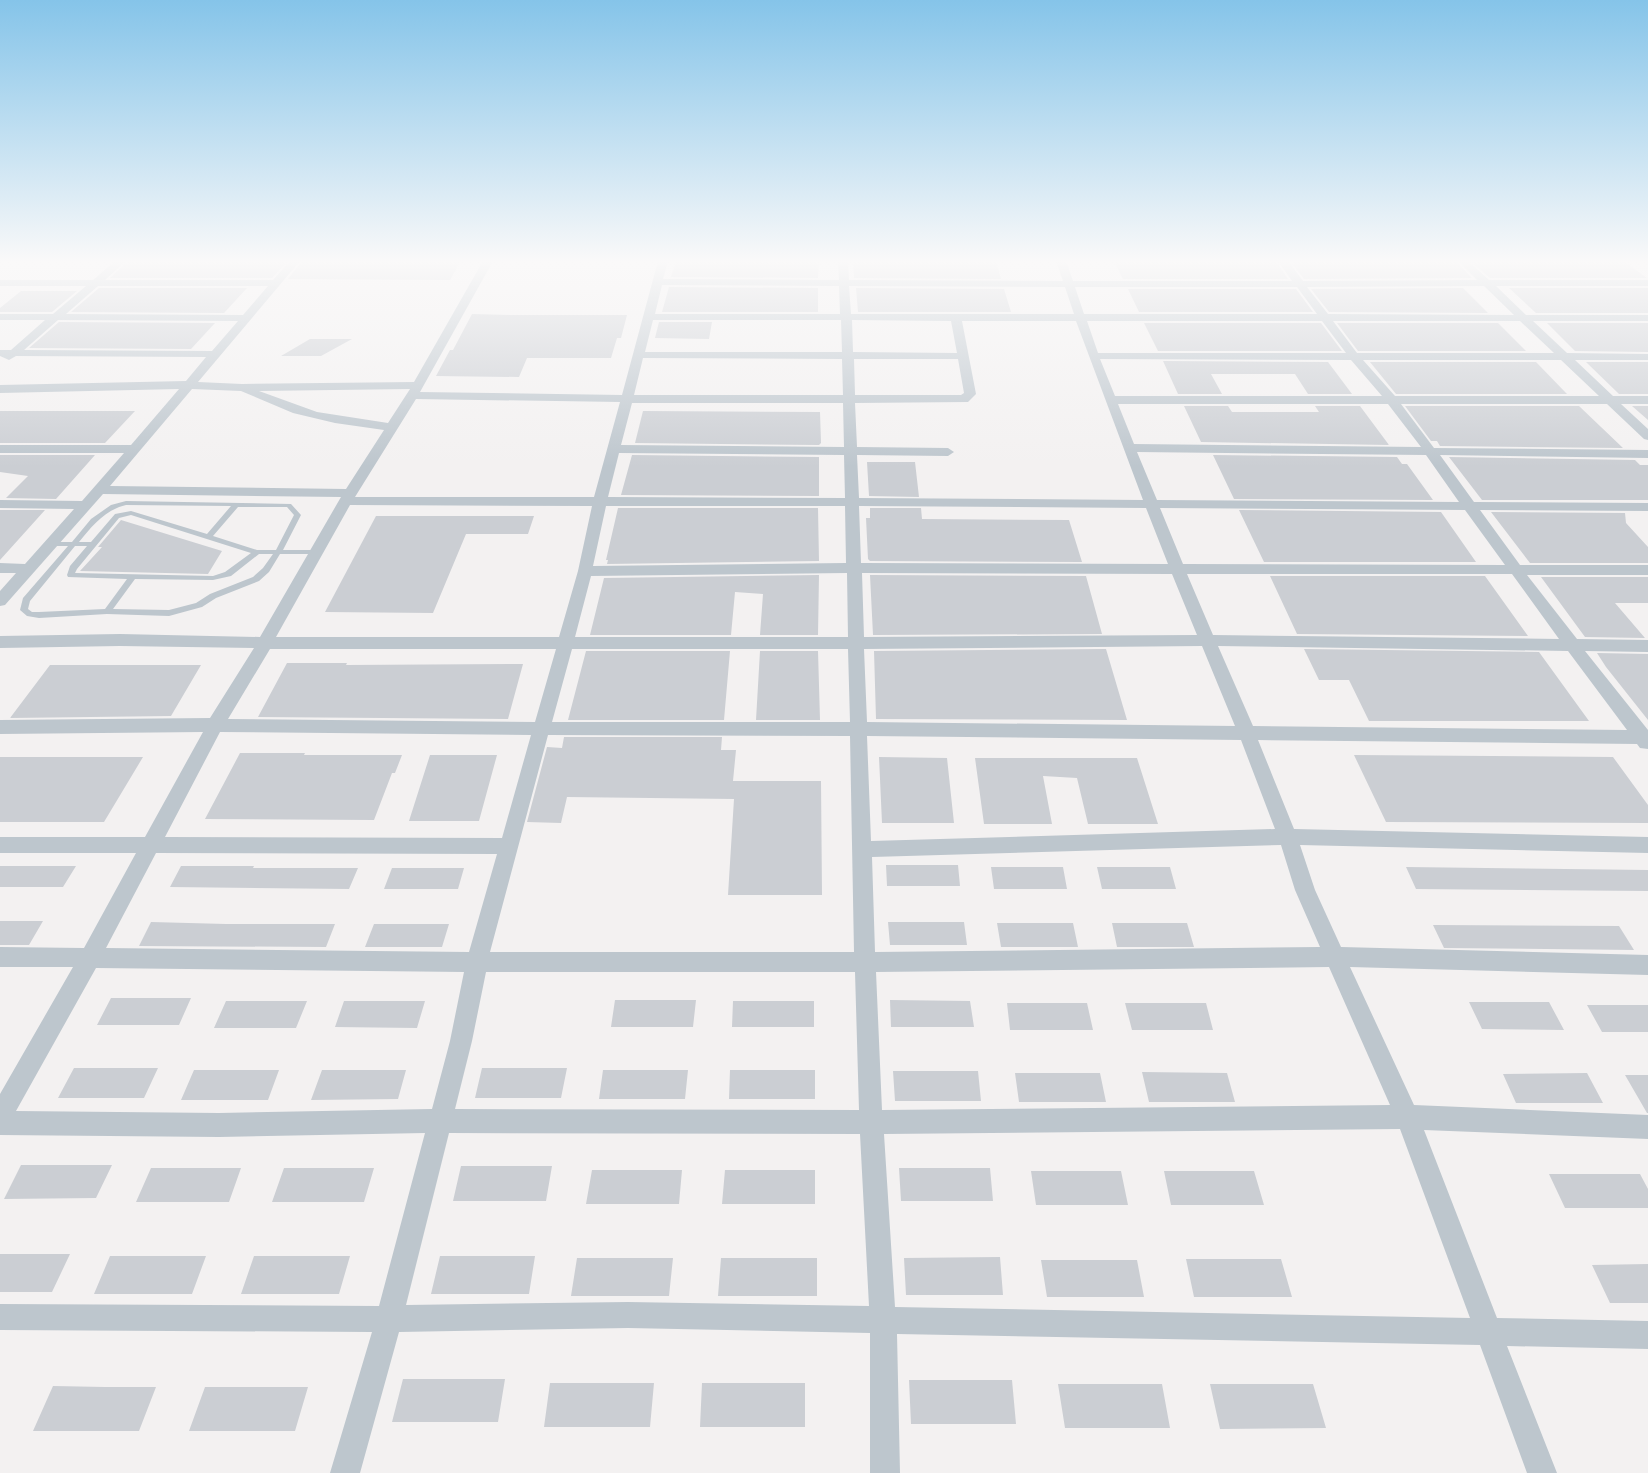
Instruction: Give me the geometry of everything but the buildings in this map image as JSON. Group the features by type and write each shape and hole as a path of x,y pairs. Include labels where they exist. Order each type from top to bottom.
{"street":[{"path":"0,365 40,330"},
{"path":"0,601 86,505 131,449 236,330"},
{"path":"0,1116 90,958 215,725 318,552 347,497 415,390 449,330"},
{"path":"345,1473 389,1319 461,1041 478,962 585,571 600,502 645,330"},
{"path":"847,330 849,449 864,849 865,962 871,1122 883,1321 885,1473"},
{"path":"0,389 188,385 242,388 415,390 628,399 964,399 970,394 958,330"},
{"path":"1084,330 1177,568 1247,732 1288,837 1306,890 1334,957 1407,1117 1542,1473"},
{"path":"1336,330 1353,355 1391,400 1429,450 1516,570 1646,740"},
{"path":"1537,330 1648,436"},
{"path":"0,353 216,354"},
{"path":"638,355 962,356"},
{"path":"1093,356 1648,357"},
{"path":"242,388 272,402 313,414 350,423 392,427"},
{"path":"1111,400 1648,400"},
{"path":"0,448 131,449"},
{"path":"614,448 849,449 948,452"},
{"path":"1130,448 1648,454"},
{"path":"99,490 600,502 1152,503 1648,507"},
{"path":"0,504 86,505"},
{"path":"0,568 29,568"},
{"path":"585,571 854,568 1648,570"},
{"path":"0,642 120,640 265,643 857,643 1208,640 1648,646"},
{"path":"0,727 215,725 541,729 1247,732 1646,740"},
{"path":"864,849 1288,837 1648,845"},
{"path":"0,845 509,846"},
{"path":"0,957 478,962 865,962 1334,957 1648,965"},
{"path":"0,1123 219,1125 440,1121 871,1122 1407,1117 1648,1127"},
{"path":"0,1317 389,1319 628,1315 883,1321 1489,1330 1648,1335"}],"lane":[{"path":"126,503 237,504 279,504 295,509 298,515 279,551 266,570 256,579 184,610 154,613 107,611 39,615 30,614 24,610 26,600 102,513 126,503"},
{"path":"208,537 237,504"},
{"path":"257,552 223,576 213,578 71,575 73,568 111,521 122,514 131,513 257,552 318,552"},
{"path":"51,544 94,544"},
{"path":"107,611 132,577"}]}
